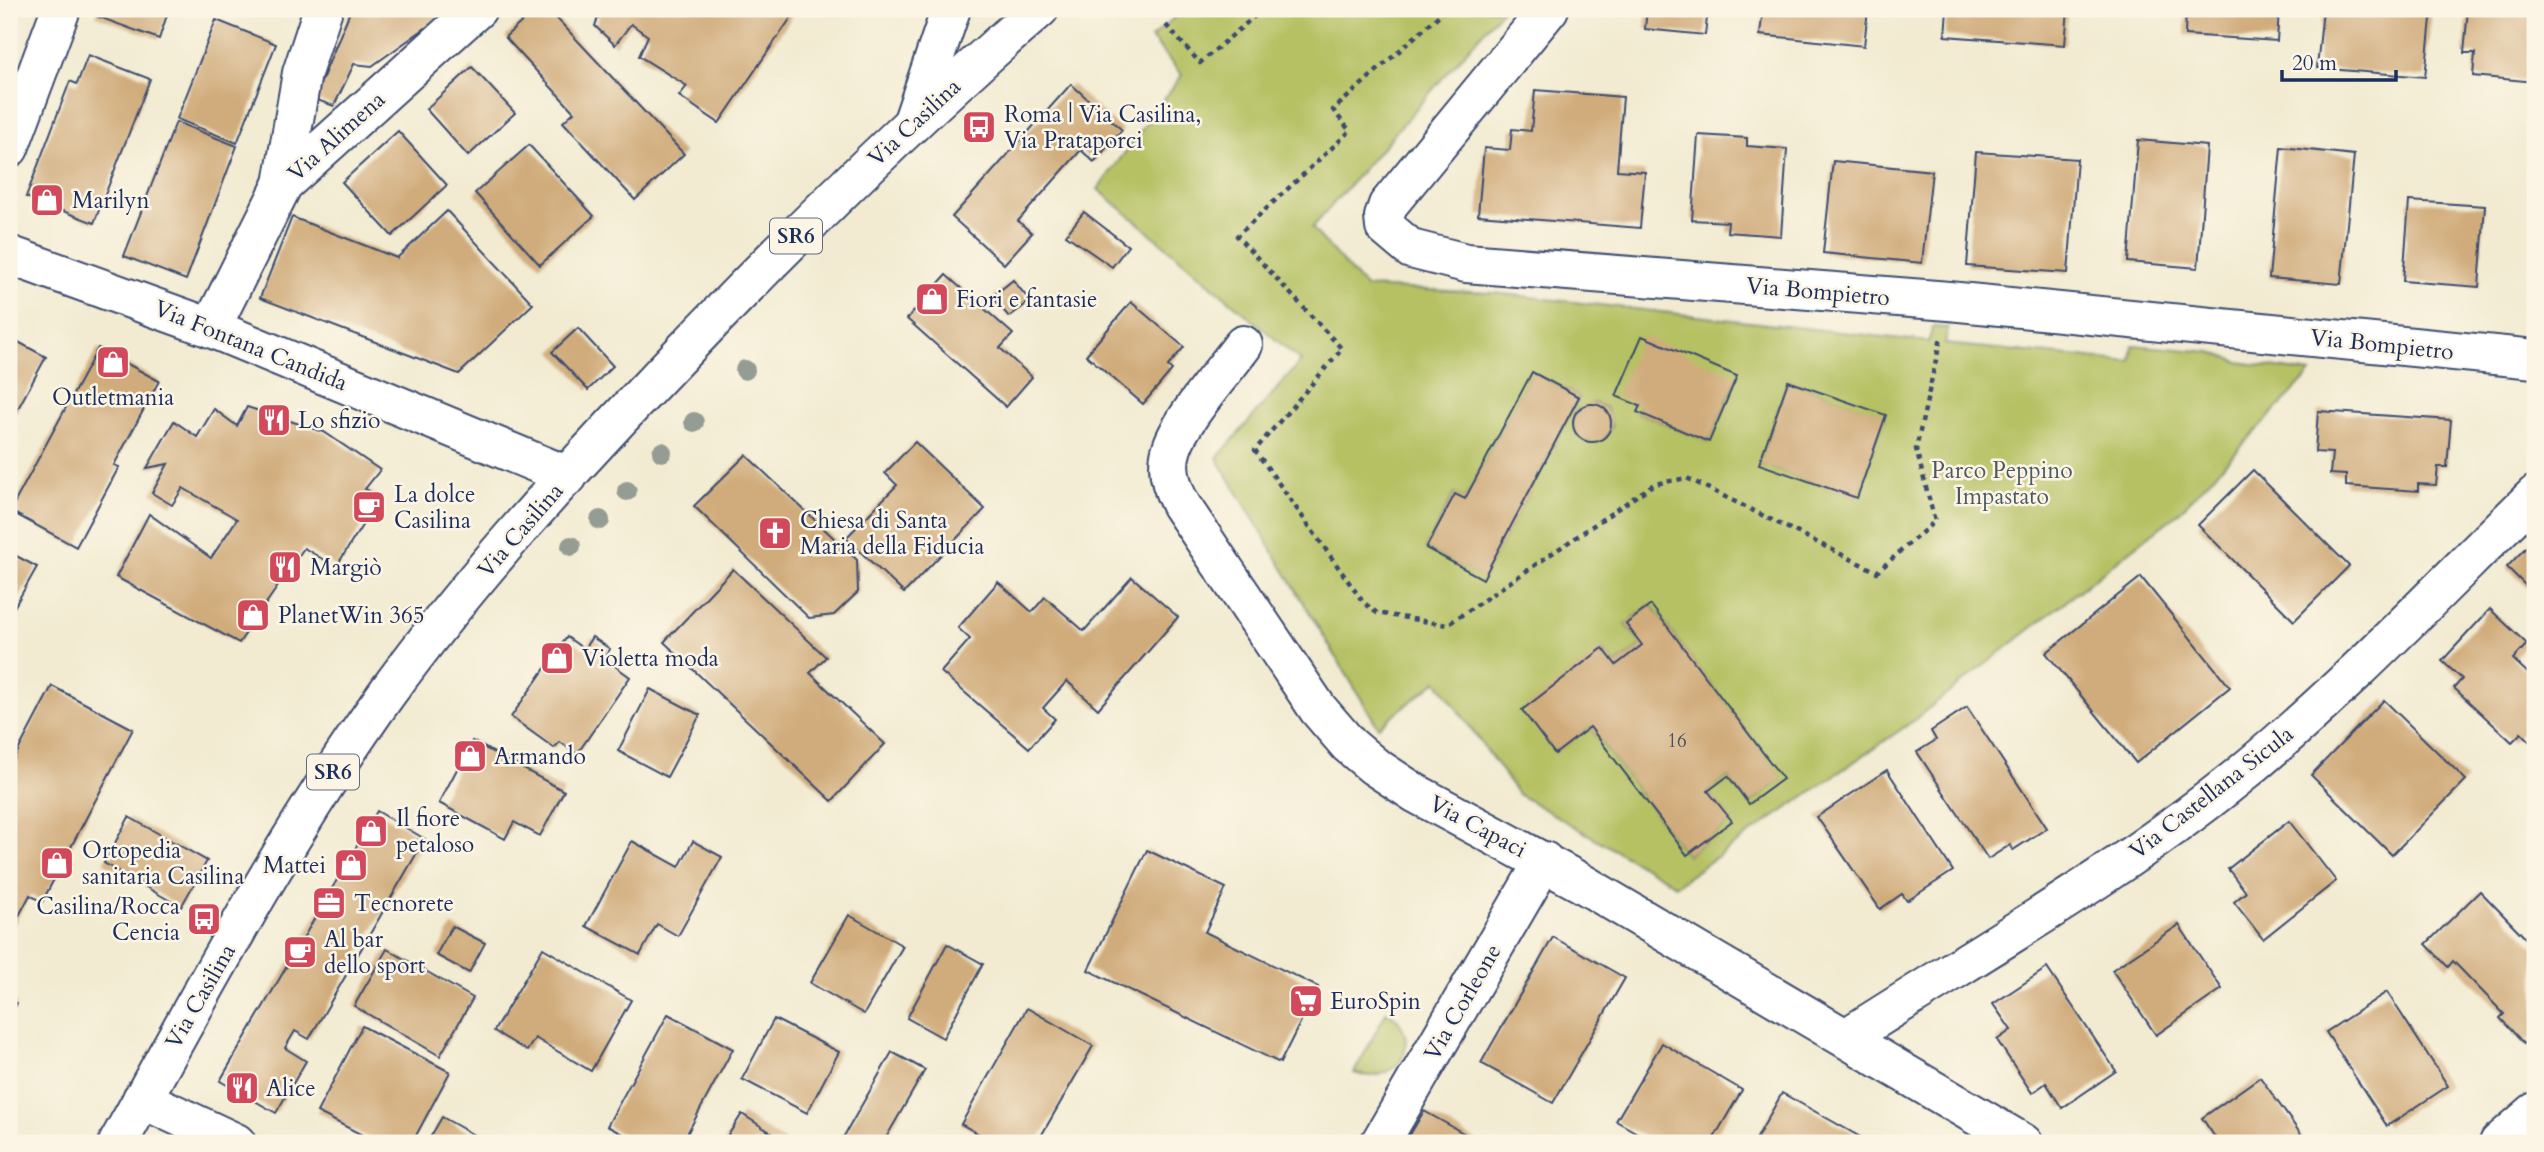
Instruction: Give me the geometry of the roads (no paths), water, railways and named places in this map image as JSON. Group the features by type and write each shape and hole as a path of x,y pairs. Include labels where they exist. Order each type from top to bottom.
{"street":[{"path":"9,148 61,9"},
{"path":"283,184 302,73 323,9"},
{"name":"Via Alimena","path":"211,328 283,184 477,9"},
{"path":"912,124 951,9"},
{"name":"Via Casilina","path":"118,1143 291,839 344,755 423,645 568,476 736,295 912,124 1039,9"},
{"name":"Via Bompietro","path":"1549,9 1388,205 1384,217 1385,227 1401,243 1434,257 1466,263 1949,301 2535,359"},
{"name":"Via Fontana Candida","path":"9,255 211,328 568,476"},
{"name":"Via Capaci","path":"1243,345 1172,446 1169,470 1181,505 1318,709 1349,744 1381,771 1415,793 1544,861 2023,1143"},
{"name":"Via Castellana Sicula","path":"1846,1038 2108,870 2236,778 2337,689 2535,495"},
{"name":"Via Corleone","path":"1385,1136 1544,861"},
{"path":"142,1099 236,1143"},
{"path":"2499,1143 2535,1112"}],"place":[{"name":"Roma | Via Casilina, Via Prataporci","path":"979,127"},
{"name":"Marilyn","path":"47,200"},
{"name":"Fiori e fantasie","path":"932,299"},
{"name":"Outletmania","path":"113,362"},
{"name":"Lo sfizio","path":"274,420"},
{"name":"La dolce Casilina","path":"369,507"},
{"name":"Chiesa di Santa Maria della Fiducia","path":"775,533"},
{"name":"Margiò","path":"285,567"},
{"name":"PlanetWin 365","path":"253,615"},
{"name":"Violetta moda","path":"557,658"},
{"name":"Armando","path":"470,756"},
{"name":"Il fiore petaloso","path":"371,831"},
{"name":"Ortopedia sanitaria Casilina","path":"57,863"},
{"name":"Mattei","path":"351,865"},
{"name":"Tecnorete","path":"329,903"},
{"name":"Casilina/Rocca Cencia","path":"204,919"},
{"name":"Al bar dello sport","path":"300,952"},
{"name":"EuroSpin","path":"1306,1001"},
{"name":"Alice","path":"242,1088"}],"park label":[{"name":"Parco Peppino Impastato","path":"2002,483"}]}
